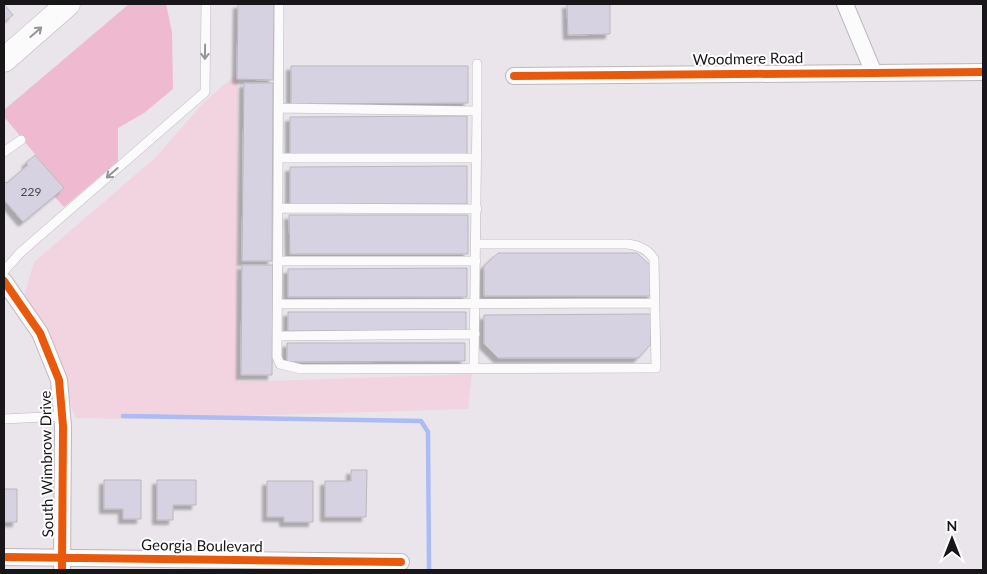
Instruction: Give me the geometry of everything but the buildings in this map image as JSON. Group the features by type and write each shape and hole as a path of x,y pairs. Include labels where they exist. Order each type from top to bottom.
{"main road":[{"path":"4,60 68,4"}],"street":[{"path":"846,4 873,71"},
{"name":"Woodmere Road","path":"514,76 873,71 983,72"},
{"name":"South Wimbrow Drive","path":"4,281 40,333 59,380 62,416 62,564"},
{"name":"Georgia Boulevard","path":"4,557 62,564 285,565 401,562"}],"lane":[{"path":"4,271 20,253 205,92 206,4"},
{"path":"279,4 277,357 280,364 286,367 656,368 654,259 648,251 640,246 628,244 477,244"},
{"path":"474,368 477,244 477,64"},
{"path":"279,108 477,110"},
{"path":"4,152 21,140"},
{"path":"278,158 477,158"},
{"path":"278,208 477,209"},
{"path":"278,261 476,261"},
{"path":"278,304 655,303"},
{"path":"278,336 475,334"},
{"path":"4,419 62,416"}],"shaded area":[{"path":"129,4 166,4 172,32 173,89 144,113 118,128 118,161 64,207 54,196 63,188 6,119 4,120 4,110"},
{"path":"238,73 238,382 472,374 468,409 141,419 76,418 71,406 63,365 43,325 24,296 34,262 155,158 204,102"}],"waterway":[{"path":"123,416 421,421 428,432 429,570"}],"cycle path":[{"path":"514,76 983,72"},
{"path":"4,281 40,333 59,380 63,426 62,570"},
{"path":"4,557 401,562"}]}
